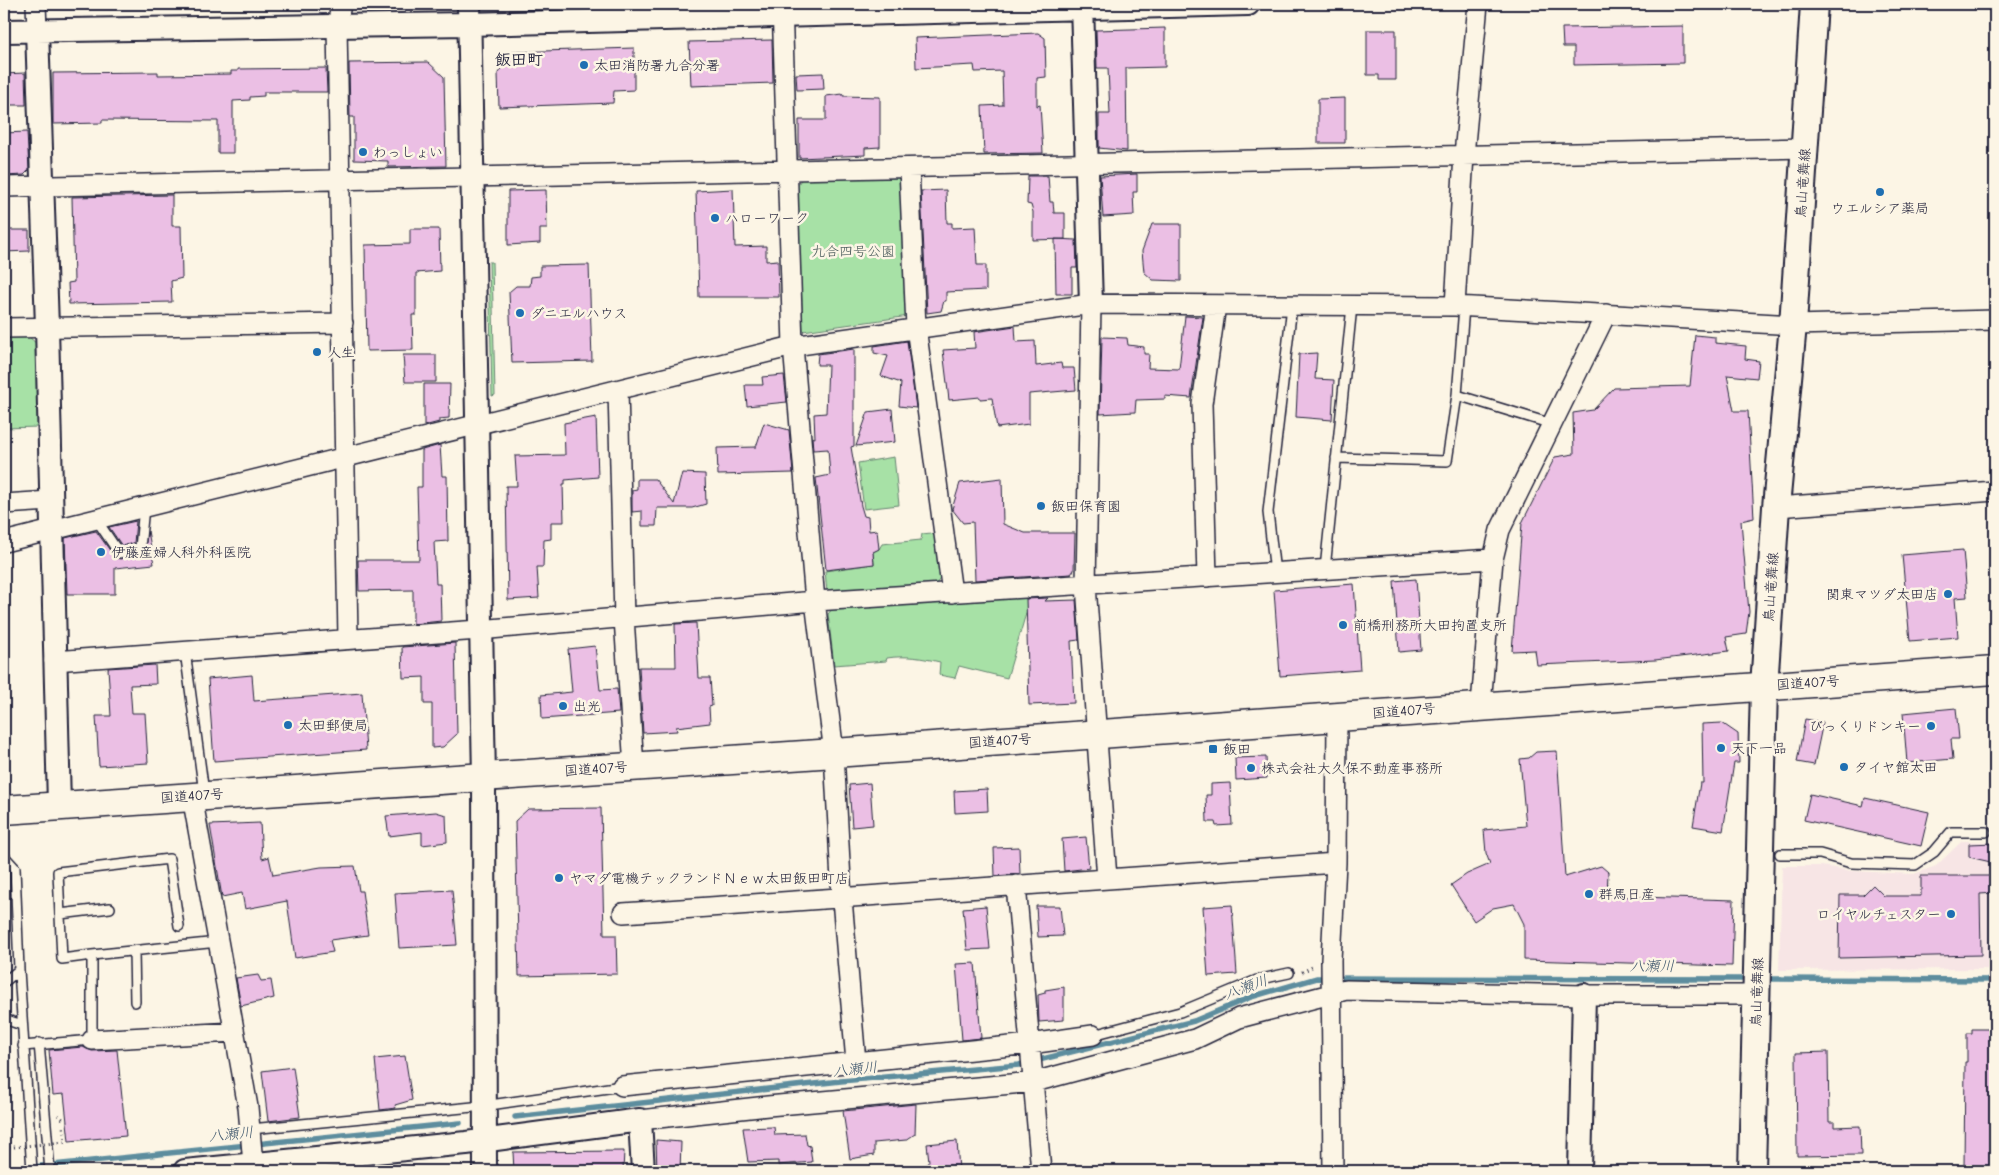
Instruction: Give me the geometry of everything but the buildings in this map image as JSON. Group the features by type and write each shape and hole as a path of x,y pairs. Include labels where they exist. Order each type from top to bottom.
{"highway":[{"name":"国道407号","path":"4,810 1995,670"}],"main road":[{"name":"鳥山竜舞線","path":"1752,1171 1764,686 1776,507 1793,325 1806,148 1814,4"}],"street":[{"path":"36,4 43,186 59,806"},
{"path":"341,4 337,26 348,638"},
{"path":"4,31 337,26 468,14 1248,4"},
{"path":"1460,307 1464,155 1478,4"},
{"path":"1082,5 1091,304 1086,584 1106,880"},
{"path":"782,10 789,169 793,346 815,601 834,753 842,899 856,1062"},
{"path":"468,14 479,630 484,777 483,1106 485,1171"},
{"path":"4,187 341,181 789,169 909,168 1086,162 1806,148"},
{"path":"909,168 916,327 952,593"},
{"path":"4,542 793,346 916,327 1091,304 1460,307 1793,325 1995,320"},
{"path":"1207,577 1202,404 1216,305"},
{"path":"1481,705 1493,559 1500,530 1606,314"},
{"path":"4,328 343,323"},
{"path":"618,390 624,618 634,767"},
{"path":"1776,507 1995,491"},
{"path":"4,504 50,501"},
{"path":"54,661 348,638 479,630 815,601 1493,559"},
{"path":"1333,1171 1331,994 1336,863 1337,717"},
{"path":"198,796 218,942 251,1131 253,1160"},
{"path":"623,913 1336,863"},
{"path":"1016,885 1041,1171"},
{"path":"184,1171 253,1160 353,1163 484,1141 640,1120 1033,1077 1194,1039 1239,1018 1346,990 1584,995 1757,985"},
{"path":"1580,1171 1584,995"},
{"path":"92,1040 234,1032"},
{"path":"622,1086 856,1062 1031,1047 1093,1035"},
{"path":"640,1120 642,1171"}],"lane":[{"path":"1275,573 1268,512 1292,306"},
{"path":"1325,570 1352,306"},
{"path":"1336,458 1447,461 1457,396 1460,307"},
{"path":"1457,396 1552,424"},
{"path":"96,518 119,553 140,548 144,506"},
{"path":"185,651 198,796"},
{"path":"1780,854 1820,854 1850,863 1915,865 1934,852 1951,832 1986,832"},
{"path":"4,856 15,868 23,1046 32,1171"},
{"path":"179,926 169,860 58,872 62,960 92,955 218,942"},
{"path":"60,914 110,908"},
{"path":"134,951 136,1002"},
{"path":"23,1046 39,1043 92,1040 92,955"},
{"path":"4,982 19,970"},
{"path":"1093,1035 1180,1012 1257,980 1289,973"},
{"path":"4,1019 22,1025"},
{"path":"39,1043 50,1171"},
{"path":"251,1131 483,1106 622,1086"}],"path":[{"path":"1289,973 1297,974 1308,970 1319,961"},
{"path":"4,1148 65,1142 63,1126"}],"shaded area":[{"path":"1962,841 1995,842 1995,969 1779,970 1782,866 1822,866 1852,871 1914,874 1936,866"}],"green space":[{"name":"九合四号公園","path":"903,176 909,316 803,331 797,186 802,178"},
{"path":"489,262 492,262 495,395 492,396"},
{"path":"28,336 37,344 39,427 4,428 4,337"},
{"path":"894,457 899,505 864,509 858,463"},
{"path":"931,533 936,538 942,576 936,584 827,592 825,571 874,564 873,552 879,549 882,544 921,540 922,534"},
{"path":"1027,596 1027,610 1007,678 959,666 955,678 939,675 940,662 914,657 894,657 887,658 886,661 834,665 828,614 833,608"}],"waterway":[{"name":"八瀬川","path":"515,1117 841,1081 1019,1065 1194,1021 1251,997 1317,978 1750,979"},
{"name":"八瀬川","path":"1764,979 1995,980"},
{"name":"八瀬川","path":"4,1170 460,1123"}],"place":[{"name":"太田消防署九合分署","path":"584,65"},
{"name":"わっしょい","path":"363,152"},
{"name":"ウエルシア薬局","path":"1880,192"},
{"name":"ハローワーク","path":"715,218"},
{"name":"ダニエルハウス","path":"520,313"},
{"name":"人生","path":"317,352"},
{"name":"飯田保育園","path":"1041,506"},
{"name":"伊藤産婦人科外科医院","path":"101,552"},
{"name":"関東マツダ太田店","path":"1948,594"},
{"name":"前橋刑務所大田拘置支所","path":"1343,625"},
{"name":"出光","path":"563,706"},
{"name":"太田郵便局","path":"288,725"},
{"name":"びっくりドンキー","path":"1931,726"},
{"name":"天下一品","path":"1721,748"},
{"name":"飯田","path":"1213,749"},
{"name":"タイヤ館太田","path":"1844,767"},
{"name":"株式会社大久保不動産事務所","path":"1251,768"},
{"name":"ヤマダ電機テックランドＮｅｗ太田飯田町店","path":"559,878"},
{"name":"群馬日産","path":"1589,894"},
{"name":"ロイヤルチェスター","path":"1951,914"}],"district":[{"name":"飯田町","path":"519,60"}]}
